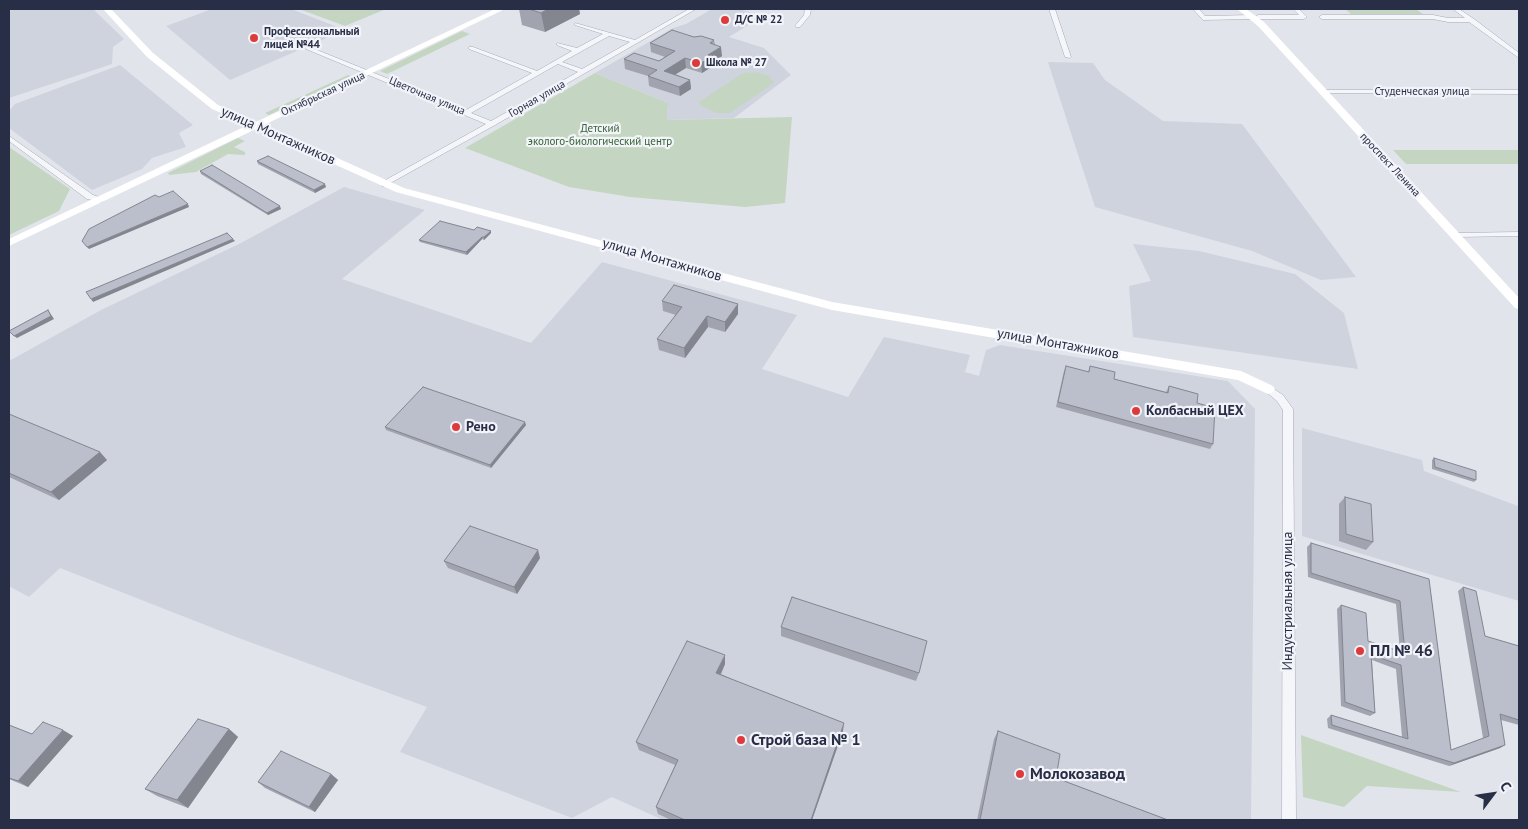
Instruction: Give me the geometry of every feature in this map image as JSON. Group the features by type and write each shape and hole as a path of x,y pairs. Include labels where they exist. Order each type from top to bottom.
{"street":[{"name":"улица Монтажников","path":"107,9 150,54 215,107 385,184 442,202 569,234 832,306 1241,376 1268,389"},
{"name":"Октябрьская улица","path":"9,242 501,9"},
{"path":"798,26 807,15 808,9"},
{"path":"1052,9 1068,57"},
{"path":"1196,9 1203,18 1304,17 1296,9"},
{"name":"проспект Ленина","path":"1241,9 1256,17 1519,305"},
{"path":"1272,9 1280,17"},
{"path":"1286,9 1294,17"},
{"path":"1456,9 1519,56"},
{"name":"Горная улица","path":"385,184 691,11"},
{"path":"1322,17 1433,17 1444,20 1472,20"},
{"path":"577,24 636,42"},
{"path":"466,113 609,34"},
{"path":"559,44 578,51"},
{"name":"Цветочная улица","path":"309,46 309,49 493,124"},
{"path":"471,48 537,74"},
{"path":"557,62 584,72"},
{"name":"Студенческая улица","path":"1324,92 1519,92"},
{"path":"9,138 90,196 99,200"},
{"path":"1455,235 1519,234"},
{"name":"Индустриальная улица","path":"1268,389 1280,398 1288,409 1289,820"}],"shaded area":[{"path":"9,9 93,9 124,39 113,47 112,64 9,98"},
{"name":"Профессиональный лицей №44","path":"212,9 291,9 345,30 230,80 166,26"},
{"name":"Школа № 27","path":"712,9 739,9 763,16 729,37 764,48 791,75 734,118 667,120 668,103 595,73 673,28 686,24"},
{"path":"1048,62 1093,63 1105,80 1163,121 1242,124 1356,277 1321,280 1252,251 1095,207"},
{"path":"120,65 193,125 179,133 186,147 152,158 142,169 92,190 9,128 9,111 15,104"},
{"path":"344,187 425,210 342,279 531,343 602,262 797,315 762,369 848,397 884,337 970,355 965,372 979,376 986,350 1000,345 1228,381 1255,409 1251,820 663,820 612,797 572,818 400,752 427,707 236,637 60,568 29,597 9,586 9,361 101,310 241,243"},
{"path":"1133,244 1199,251 1295,274 1344,313 1358,369 1133,337 1129,286 1151,281"},
{"path":"1302,428 1422,460 1424,471 1518,506 1519,601 1302,536"}],"green space":[{"path":"299,9 386,9 345,26"},
{"path":"1345,9 1416,9 1423,14 1351,14"},
{"path":"462,31 470,34 387,74 380,71"},
{"path":"757,72 769,76 774,83 730,113 717,113 701,106 699,102 743,73"},
{"name":"Детский эколого-биологический центр","path":"595,73 668,103 667,120 792,117 785,203 745,207 630,197 569,187 465,148"},
{"path":"348,75 351,76 269,115 265,113"},
{"path":"238,138 245,141 234,147 245,152 245,155 228,154 196,172 169,175 168,173"},
{"path":"9,147 70,189 59,211 9,235"},
{"path":"1393,150 1519,150 1519,164 1406,164"},
{"path":"1301,735 1461,792 1367,786 1344,807 1303,797"}],"building":[{"path":"529,9 548,9 541,13"},
{"path":"672,30 694,37 701,36 714,40 710,43 721,47 708,55 712,57 701,63 685,58 664,71 690,80 679,87 648,76 657,70 624,59 634,53 659,61 675,51 650,43"},
{"path":"268,156 325,184 314,190 257,161"},
{"path":"212,165 280,206 267,213 200,171"},
{"path":"173,191 188,204 87,247 82,241 89,229 155,195 159,197"},
{"path":"440,221 474,230 477,227 491,231 466,252 419,240"},
{"path":"227,233 233,239 91,299 86,292"},
{"path":"674,285 738,304 725,322 707,316 684,348 657,339 682,307 662,301"},
{"path":"48,310 51,316 14,336 9,331"},
{"name":"Колбасный ЦЕХ","path":"1066,366 1089,372 1090,366 1115,372 1114,379 1168,393 1169,386 1198,394 1197,403 1215,408 1213,444 1058,402"},
{"name":"Рено","path":"423,387 525,422 490,465 385,427"},
{"path":"9,414 100,452 51,492 9,473"},
{"path":"1434,458 1476,471 1476,480 1435,467"},
{"path":"1345,497 1371,504 1373,542 1346,534"},
{"path":"470,526 538,550 514,587 444,561"},
{"path":"1311,543 1429,579 1451,750 1489,736 1463,587 1476,591 1485,636 1519,646 1519,720 1500,714 1505,745 1454,763 1332,725 1331,715 1408,739 1401,665 1371,655 1375,713 1345,702 1341,605 1366,613 1368,641 1405,653 1400,601 1311,573"},
{"path":"792,597 927,641 919,673 781,627"},
{"name":"Строй база № 1","path":"687,641 725,655 716,673 844,723 811,820 685,820 656,807 678,760 636,742"},
{"path":"198,719 229,729 177,800 145,789"},
{"path":"43,722 63,730 18,781 9,778 9,725 32,734"},
{"name":"Молокозавод","path":"998,731 1060,754 1056,778 1168,820 980,820"},
{"path":"281,751 331,774 309,807 258,782"}],"place":[{"name":"Д/С № 22","path":"725,20"},
{"name":"Профессиональный лицей №44","path":"254,38"},
{"name":"Школа № 27","path":"696,63"},
{"name":"Колбасный ЦЕХ","path":"1136,411"},
{"name":"Рено","path":"456,427"},
{"name":"ПЛ № 46","path":"1360,651"},
{"name":"Строй база № 1","path":"741,740"},
{"name":"Молокозавод","path":"1020,774"}]}
